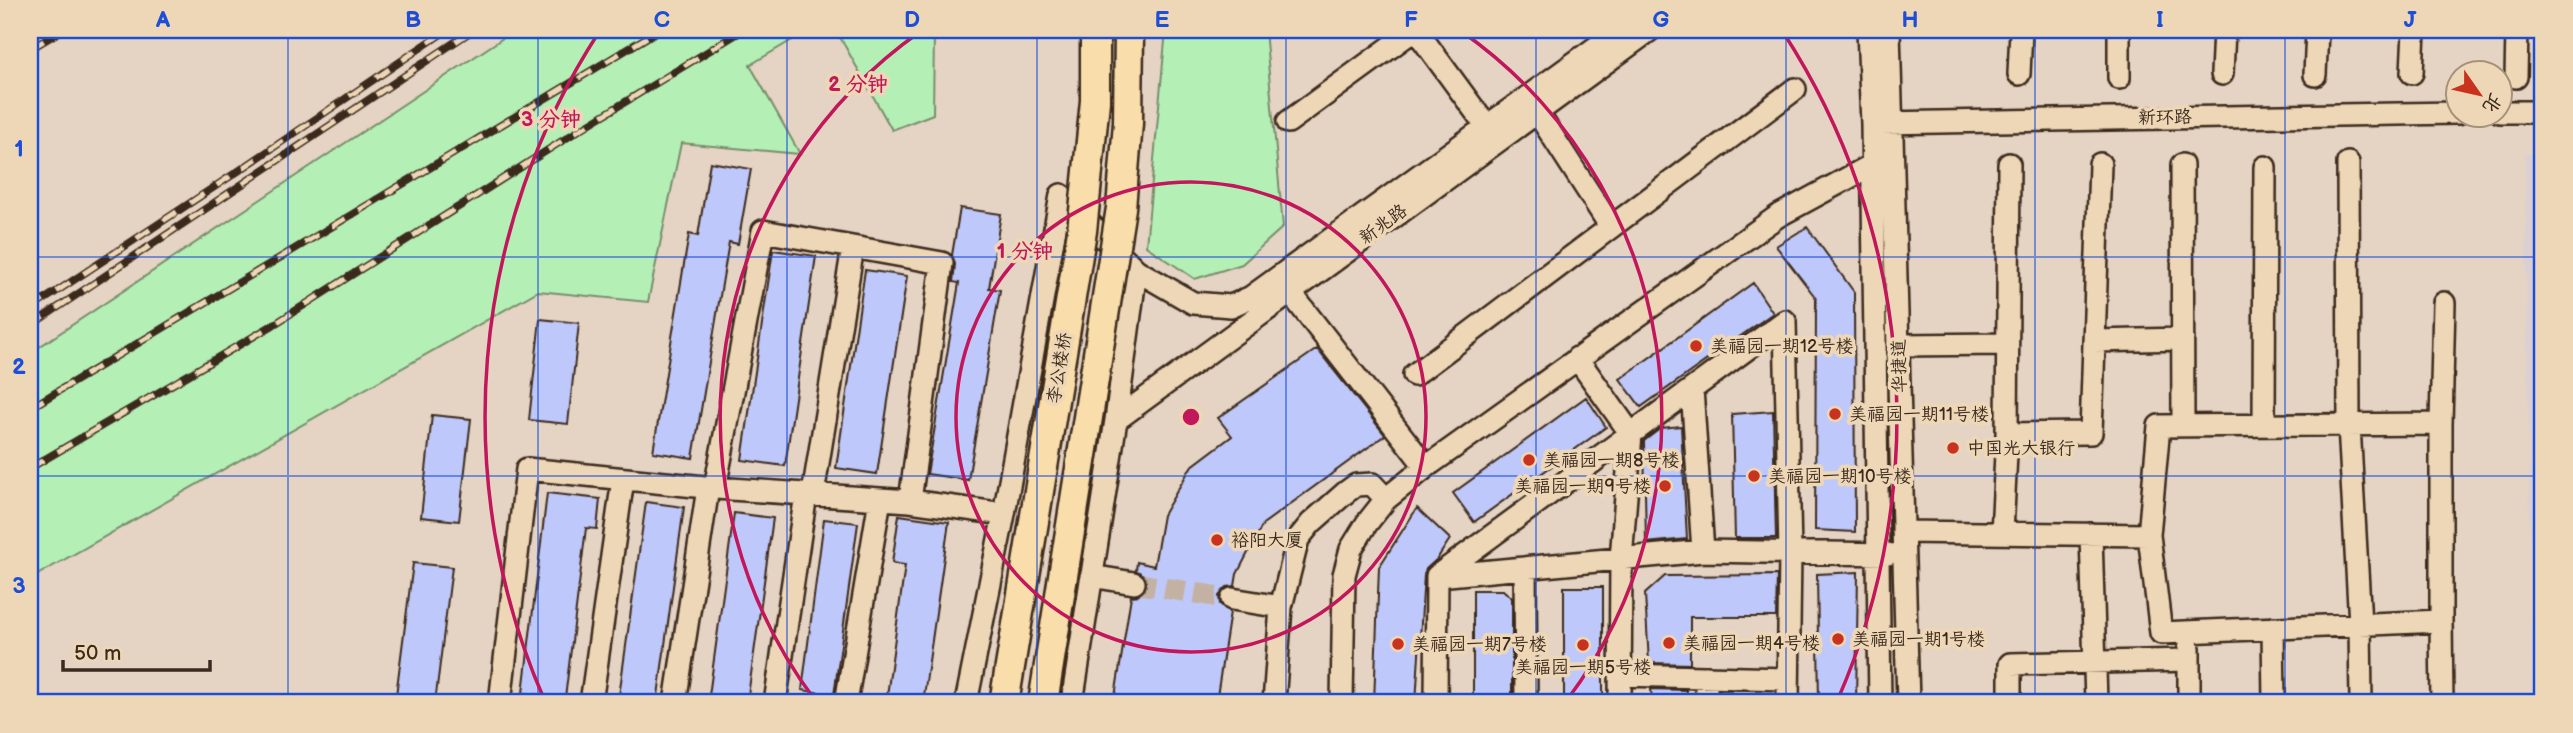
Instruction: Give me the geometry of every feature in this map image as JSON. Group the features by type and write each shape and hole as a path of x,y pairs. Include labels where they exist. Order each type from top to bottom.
{"main road":[{"name":"李公楼桥","path":"1004,703 1084,220 1095,101 1095,30"},
{"name":"李公楼桥","path":"1043,703 1121,208 1128,123 1129,30"}],"street":[{"path":"1288,122 1415,30 1487,127"},
{"name":"新兆路","path":"1024,401 1061,195 1136,270 1193,303 1231,306 1251,297 1620,30"},
{"name":"新兆路","path":"1116,420 1650,30"},
{"name":"华捷道","path":"1868,30 1882,123 1899,345 1908,703"},
{"name":"华捷道","path":"1880,703 1872,165 1882,123 1889,30"},
{"path":"2019,74 2021,30"},
{"path":"2119,30 2119,78"},
{"path":"2222,74 2224,30"},
{"path":"2315,75 2317,30"},
{"path":"2412,73 2414,30"},
{"path":"2516,77 2517,30"},
{"path":"1414,375 1795,89"},
{"path":"2514,112 2543,111"},
{"path":"1537,112 1611,227"},
{"name":"新环路","path":"1882,123 2444,113"},
{"path":"2348,163 2349,425 2360,624 2361,703"},
{"path":"2002,533 2007,434 2009,164"},
{"path":"2007,434 2091,433 2100,164"},
{"path":"1342,703 1344,575 1351,549 1386,499 1426,467 1778,216 1872,165"},
{"path":"2182,165 2183,426"},
{"path":"2264,425 2265,167"},
{"path":"675,703 712,488 763,231 942,264 910,501"},
{"path":"775,703 853,247"},
{"path":"1072,703 1116,420 1136,270"},
{"path":"1290,292 1426,467"},
{"path":"2442,703 2441,424 2444,303"},
{"path":"1437,576 1785,321 1790,553 1788,703"},
{"path":"2094,341 2183,339"},
{"path":"1899,345 2007,344"},
{"path":"1577,358 1631,434 1621,559 1620,703"},
{"path":"1692,389 1703,551"},
{"path":"966,703 1024,401 1116,420"},
{"path":"2441,424 2159,426 2149,535 2161,633 2441,621"},
{"path":"500,703 527,469 712,488 910,501 1004,514"},
{"path":"591,703 623,479"},
{"path":"1274,703 1281,607 1298,539 1311,523 1356,485 1373,484 1386,499"},
{"path":"846,703 880,499"},
{"path":"1903,532 2149,535"},
{"path":"2091,534 2096,703"},
{"path":"1437,576 1703,551 1904,554"},
{"path":"1525,568 1526,703"},
{"path":"1091,576 1134,583"},
{"path":"1436,703 1437,576"},
{"path":"1232,599 1281,607"},
{"path":"2273,628 2274,703"},
{"path":"2189,632 2189,703"},
{"path":"2010,703 2010,664 2189,660"},
{"path":"1620,675 1788,679"},
{"path":"1706,677 1706,703"}],"shaded area":[{"path":"2525,154 2543,154 2543,703 2532,703"}],"green space":[{"path":"515,30 809,30 750,65 800,154 681,143 648,302 538,291 30,579 30,353"},
{"path":"836,30 1050,30 1050,39 934,33 933,114 892,130"},
{"path":"1166,30 1265,30 1283,227 1242,264 1195,279 1146,246"}],"building":[{"path":"710,162 751,169 738,244 729,242 693,458 653,452 689,234 698,236"},
{"path":"960,208 1001,214 989,288 1000,290 968,480 927,474 959,283 953,282 955,264 952,255"},
{"name":"美福园一期11号楼","path":"1807,227 1854,292 1855,532 1815,530 1816,298 1776,246"},
{"path":"773,250 816,256 785,466 742,460"},
{"path":"865,270 907,276 877,474 836,468"},
{"name":"美福园一期12号楼","path":"1753,283 1773,313 1641,407 1620,379"},
{"path":"540,319 579,323 568,424 529,420"},
{"name":"裕阳大厦","path":"1317,349 1385,435 1263,524 1237,574 1235,586 1227,587 1219,596 1220,604 1230,612 1216,703 1114,703 1131,596 1139,595 1147,586 1146,578 1136,570 1137,562 1154,566 1163,515 1191,467 1232,436 1218,418"},
{"name":"美福园一期8号楼","path":"1586,397 1606,427 1474,522 1453,493"},
{"name":"美福园一期10号楼","path":"1773,411 1776,538 1735,538 1732,414"},
{"path":"432,415 471,419 459,521 421,517"},
{"name":"美福园一期9号楼","path":"1681,426 1687,539 1646,543 1644,441 1661,428"},
{"path":"547,493 600,499 597,529 586,528 565,698 523,693"},
{"path":"646,502 684,507 657,703 618,703"},
{"name":"美福园一期7号楼","path":"1417,508 1450,539 1424,575 1416,703 1374,703 1379,567"},
{"path":"734,513 773,518 747,703 708,703"},
{"path":"899,515 949,522 923,703 886,703 905,565 892,563"},
{"path":"824,519 858,523 834,695 802,690"},
{"path":"413,563 452,567 435,703 395,703"},
{"name":"美福园一期1号楼","path":"1858,572 1856,703 1819,703 1817,574"},
{"name":"美福园一期4号楼","path":"1777,575 1776,617 1690,617 1690,664 1649,663 1645,594 1665,576"},
{"name":"美福园一期5号楼","path":"1564,587 1603,587 1603,703 1564,703"},
{"path":"1473,590 1503,590 1512,598 1512,703 1473,703"},
{"name":"美福园一期5号楼","path":"1651,689 1686,690 1686,703 1652,703"}],"tunnel":[{"path":"1134,583 1232,599"}],"railway":[{"path":"30,49 62,30"},
{"path":"30,309 447,30"},
{"path":"30,326 473,30"},
{"path":"30,408 659,30"},
{"path":"30,468 273,325 576,132 743,30"}],"place":[{"name":"美福园一期12号楼","path":"1696,346"},
{"name":"美福园一期11号楼","path":"1835,414"},
{"name":"中国光大银行","path":"1953,448"},
{"name":"美福园一期8号楼","path":"1529,460"},
{"name":"美福园一期10号楼","path":"1754,476"},
{"name":"美福园一期9号楼","path":"1665,486"},
{"name":"裕阳大厦","path":"1217,540"},
{"name":"美福园一期1号楼","path":"1838,639"},
{"name":"美福园一期4号楼","path":"1669,643"},
{"name":"美福园一期7号楼","path":"1398,644"},
{"name":"美福园一期5号楼","path":"1583,645"}]}
